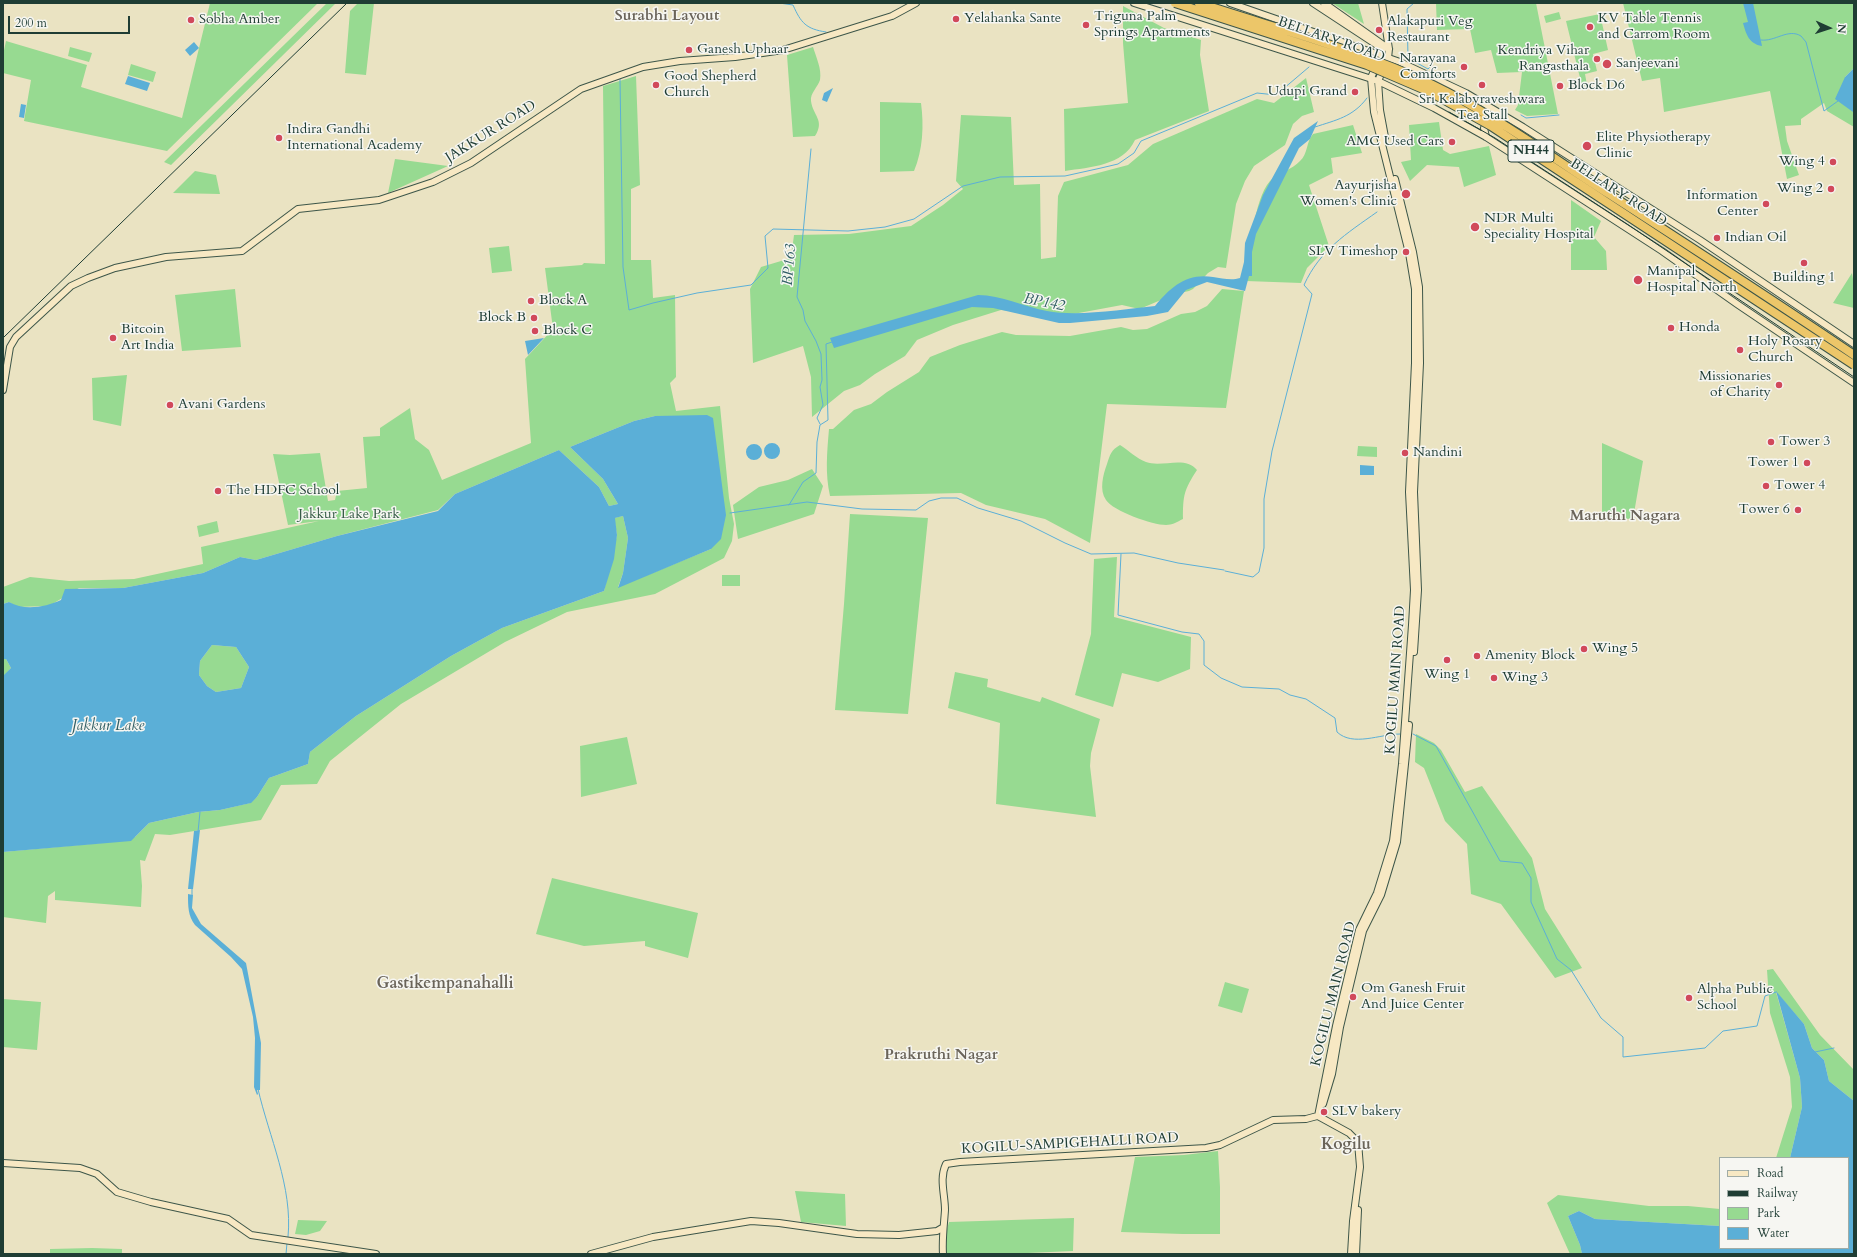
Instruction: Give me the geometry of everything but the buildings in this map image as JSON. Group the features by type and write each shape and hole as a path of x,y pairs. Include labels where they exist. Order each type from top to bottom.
{"highway":[{"name":"BELLARY ROAD","path":"1175,3 1367,65 1393,75 1457,105 1549,163 1854,365"},
{"name":"BELLARY ROAD","path":"1199,3 1384,64 1454,96 1506,127 1854,355"}],"main road":[{"name":"JAKKUR ROAD","path":"3,390 10,347 16,336 70,286 88,278 115,268 166,257 242,252 298,209 379,200 433,182 470,163 581,89 643,67 680,61 735,57 783,50 892,16 916,3"},
{"path":"1134,3 1370,78 1434,108 1486,137 1662,250 1737,304 1854,383"},
{"path":"1230,3 1386,50"},
{"path":"1313,3 1386,50"},
{"path":"1324,3 1405,64 1466,93 1501,114 1700,240 1854,344"},
{"path":"1378,81 1386,50 1382,3"},
{"path":"1370,78 1386,50"},
{"name":"KOGILU MAIN ROAD","path":"1320,1116 1328,1080 1336,1026 1359,930 1377,893 1393,841 1402,764 1414,625 1414,590 1409,492 1415,363 1415,289 1404,223 1370,78"},
{"name":"KOGILU MAIN ROAD","path":"1377,111 1378,81"},
{"path":"1486,137 1484,128 1487,121 1492,116 1501,114"},
{"path":"1320,1116 1349,1133 1358,1142 1360,1167 1353,1221 1351,1254"},
{"path":"1320,1116 1354,1134 1360,1142 1363,1164 1356,1254"},
{"name":"KOGILU-SAMPIGEHALLI ROAD","path":"942,1228 945,1211 942,1173 946,1164 1206,1148 1220,1145 1273,1120 1292,1120 1320,1116"},
{"path":"3,1163 80,1168 97,1174 117,1192 151,1202 228,1219 250,1235 376,1254"},
{"path":"591,1254 653,1236 751,1222 779,1223 858,1234 899,1235 937,1231 942,1228 943,1254"}],"green space":[{"path":"210,3 318,3 167,151 24,121 31,80 3,73 3,55 6,41 87,65 81,87 182,118"},
{"path":"327,3 336,3 171,165 164,162"},
{"path":"358,3 374,3 366,75 345,73 350,11"},
{"path":"1332,3 1358,3 1364,24"},
{"path":"1436,3 1536,3 1558,114 1527,116 1515,110 1518,105 1522,72 1497,73 1491,50 1475,53 1470,29 1437,30"},
{"path":"1623,3 1854,3 1854,68 1845,77 1853,112 1854,109 1854,127 1827,111 1824,103 1801,119 1801,125 1785,126 1787,141 1799,175 1787,179 1770,91 1664,112 1660,78 1642,81"},
{"path":"1123,6 1164,28 1201,40 1200,55 1209,111 1135,140 1130,149 1123,155 1105,164 1065,171 1064,109 1128,103 1123,43"},
{"path":"1559,12 1561,19 1546,23 1544,16"},
{"path":"1600,14 1608,50 1593,54 1597,71 1585,74 1587,85 1582,86 1566,21"},
{"path":"70,47 92,53 89,62 68,56"},
{"path":"813,47 820,72 819,83 811,98 812,106 819,122 818,131 815,136 793,137 787,55"},
{"path":"131,64 156,72 153,82 128,75"},
{"name":"Jakkur Lake Park","path":"636,76 640,185 631,189 631,260 651,260 653,298 675,295 676,377 670,383 676,411 720,406 729,498 734,524 732,541 724,558 655,594 567,612 505,642 401,704 330,761 317,784 281,785 261,820 170,835 155,834 145,861 140,860 142,886 141,907 55,900 55,891 48,896 46,923 3,917 3,852 101,843 135,837 149,823 198,812 220,810 250,803 257,797 269,778 308,764 310,752 356,716 451,656 502,628 604,591 617,535 614,518 623,516 628,538 623,573 618,587 711,549 655,416 634,421 570,447 603,479 618,504 609,506 599,487 559,450 455,494 438,510 337,536 256,560 240,557 203,573 123,588 79,588 49,606 17,607 9,602 3,604 3,587 30,577 69,581 134,579 203,564 201,547 319,521 288,525 273,454 290,455 320,453 328,501 335,500 337,491 367,488 363,437 380,436 380,428 410,408 415,439 429,450 442,480 531,443 525,359 553,329 545,268 582,265 584,263 605,264 603,86"},
{"path":"1306,78 1314,112 1302,116 1293,124 1285,145 1254,166 1245,181 1236,204 1226,268 1218,267 1208,273 1193,289 1175,294 1142,308 1122,305 1068,315 1001,310 953,325 917,340 905,356 860,385 844,391 812,417 811,377 803,346 753,363 750,289 761,267 791,258 794,235 849,234 911,226 943,205 963,189 956,181 961,115 1011,117 1014,185 1040,184 1041,259 1056,257 1058,196 1064,182 1128,165 1153,144 1257,99 1274,103"},
{"path":"880,102 921,103 922,137 919,155 914,171 880,172"},
{"path":"1439,122 1443,150 1450,154 1489,146 1496,175 1464,187 1459,167 1427,165 1410,181 1401,162 1411,160 1409,125"},
{"path":"1353,125 1362,153 1331,158 1333,173 1309,185 1329,246 1307,268 1301,283 1246,281 1256,214 1264,190 1270,181 1277,175 1293,167 1303,158 1313,134"},
{"path":"395,159 448,166 388,193"},
{"path":"195,171 216,175 220,194 173,193"},
{"path":"1571,200 1601,221 1594,237 1606,251 1607,270 1571,270"},
{"path":"509,246 512,271 492,273 489,248"},
{"path":"1852,273 1854,285 1854,308 1833,303"},
{"path":"235,289 241,347 182,351 175,295"},
{"path":"1222,289 1244,291 1226,408 1107,404 1090,543 1045,519 986,505 961,493 830,496 827,471 829,429 833,429 854,410 871,404 919,372 930,357 960,345 1002,332 1016,335 1070,336 1121,327 1133,330 1147,329 1181,314 1195,312 1207,306"},
{"path":"127,375 121,426 93,420 92,378"},
{"path":"1602,443 1643,461 1633,519 1602,518"},
{"path":"1120,445 1136,457 1146,462 1159,464 1180,462 1186,463 1197,470 1185,493 1183,519 1168,525 1152,523 1116,509 1106,500 1102,487 1104,473 1111,453"},
{"path":"1358,446 1377,447 1377,457 1357,456"},
{"path":"812,469 823,486 814,514 738,539 733,505 759,487 788,480"},
{"path":"850,514 928,518 908,714 835,710"},
{"path":"217,521 219,532 199,537 197,526"},
{"path":"1117,557 1114,617 1191,637 1190,669 1158,682 1122,673 1113,707 1075,695 1091,634 1094,559"},
{"path":"722,575 740,575 740,586 722,586"},
{"path":"212,645 236,647 249,667 241,688 216,692 207,686 199,675 200,661"},
{"path":"3,659 6,659 11,668 4,676"},
{"path":"955,672 988,679 987,687 1040,702 1042,697 1100,719 1091,753 1090,766 1096,817 996,804 1000,723 948,708"},
{"path":"1416,734 1434,743 1441,750 1465,792 1482,786 1532,858 1545,909 1582,968 1555,978 1501,904 1471,894 1467,844 1445,821 1424,768 1415,762"},
{"path":"627,737 637,784 581,797 580,746"},
{"path":"552,878 698,913 688,958 645,946 645,941 584,946 536,934"},
{"path":"1773,969 1820,1035 1854,1070 1854,1101 1829,1081 1824,1060 1812,1048 1804,1024 1776,992 1800,1078 1802,1107 1790,1157 1776,1157 1792,1107 1790,1077 1770,1013 1767,970"},
{"path":"1225,982 1249,989 1242,1013 1218,1006"},
{"path":"3,999 41,1002 37,1050 3,1047"},
{"path":"1218,1151 1220,1234 1121,1232 1135,1157 1184,1155"},
{"path":"795,1191 845,1194 846,1226 801,1222"},
{"path":"1558,1195 1649,1206 1688,1206 1719,1209 1719,1226 1595,1219 1579,1211 1568,1216 1580,1245 1582,1254 1570,1254 1547,1203"},
{"path":"1074,1218 1073,1251 1005,1254 946,1254 946,1233 949,1222"},
{"path":"298,1220 327,1221 320,1231 306,1235 295,1234"},
{"path":"50,1249 122,1249 122,1254 50,1254"}],"water":[{"path":"1743,3 1753,3 1762,46 1751,41 1747,35 1743,23 1748,22"},
{"path":"194,42 199,48 190,56 185,50"},
{"path":"1854,68 1853,112 1835,99 1845,77"},
{"path":"128,76 150,83 147,91 125,84"},
{"path":"833,88 827,102 822,100 824,93"},
{"path":"21,104 26,105 24,118 19,117"},
{"path":"1318,121 1310,139 1299,148 1256,234 1252,252 1252,276 1249,276 1245,291 1207,282 1186,290 1168,312 1147,316 1070,323 1059,323 993,308 972,307 834,348 830,338 978,295 1004,299 1059,313 1086,313 1155,306 1173,287 1187,279 1195,277 1203,276 1230,279 1240,278 1244,262 1245,243 1263,195 1294,138"},
{"path":"544,338 528,355 525,341"},
{"name":"Jakkur Lake","path":"707,415 713,418 726,515 721,539 711,549 618,588 623,573 628,538 623,516 615,518 617,535 614,559 604,591 502,628 451,656 356,716 310,752 308,764 269,778 257,797 251,803 220,810 198,812 149,823 131,841 3,852 3,676 11,668 6,659 3,659 3,604 9,602 15,605 28,607 49,605 61,600 65,589 123,588 203,573 240,557 256,560 337,536 438,511 455,494 559,450 599,487 609,506 618,504 603,479 570,447 634,421 655,416","holes":["212,645 236,647 249,667 241,688 216,692 207,686 199,675 200,661"]},
{"path":"772,443 779,448 780,451 775,458 772,459 765,454 764,451 769,444"},
{"path":"754,444 761,449 762,452 757,459 754,460 747,455 746,452 751,445"},
{"path":"1360,465 1374,466 1374,475 1360,475"},
{"path":"200,830 193,889 188,889 194,831"},
{"path":"188,894 193,895 192,908 201,924 246,963 261,1043 260,1090 257,1090 257,1095 254,1087 255,1038 253,1017 242,969 231,957 195,925 188,907"},
{"path":"1776,991 1804,1024 1812,1048 1824,1060 1829,1081 1854,1101 1854,1254 1582,1254 1580,1245 1568,1216 1579,1211 1595,1219 1719,1226 1719,1249 1849,1249 1849,1157 1790,1157 1802,1107 1800,1078"}],"waterway":[{"name":"BP163","path":"779,3 793,5 805,24 819,31 826,32"},
{"name":"BP142","path":"1414,3 1407,9 1408,58 1428,69 1431,66"},
{"path":"1761,40 1771,39 1786,34 1796,34 1801,36 1806,42 1824,111 1838,101"},
{"path":"620,79 623,267 629,310 697,293 751,285 768,268 765,236 773,229 848,231 885,227 914,219 963,186 1000,177 1065,176 1118,164 1134,153 1141,141 1257,93 1276,95 1309,67"},
{"name":"BP142","path":"1315,127 1350,114 1367,98"},
{"path":"1521,115 1526,118 1559,115"},
{"name":"BP163","path":"811,149 797,297 803,310 805,321 821,354 822,380 820,387 823,405 817,418 820,424"},
{"path":"1225,571 1253,577 1259,572 1264,548 1264,499 1272,451 1312,294 1304,285 1310,273 1326,252 1344,236 1377,212"},
{"name":"BP163","path":"789,505 803,482 816,473 817,442 820,425 828,420 826,344 832,342"},
{"path":"730,513 807,502 862,509 916,510 929,501 941,498 957,498 978,508 1021,521 1091,554 1134,553 1178,563 1224,570"},
{"path":"1121,554 1118,615 1182,632 1199,634 1204,641 1204,665 1221,678 1242,687 1279,689 1290,695 1306,699 1335,718 1337,732 1343,736 1351,739 1367,739 1400,734"},
{"path":"1413,734 1436,746 1500,861 1522,863 1531,878 1531,902 1557,959 1571,970 1601,1018 1623,1037 1623,1057 1705,1048 1723,1031 1757,1026 1765,996 1776,992"},
{"path":"198,832 200,812"},
{"path":"192,889 192,895"},
{"path":"1815,1052 1834,1048"},
{"path":"258,1089 284,1181 289,1218 288,1237"},
{"path":"286,1254 287,1243"}],"railway":[{"path":"3,338 347,3"},
{"path":"1449,112 1495,138 1627,224 1854,377"}],"place":[{"name":"Yelahanka Sante","path":"956,19"},
{"name":"Sobha Amber","path":"191,20"},
{"name":"Triguna Palm Springs Apartments","path":"1086,25"},
{"name":"KV Table Tennis and Carrom Room","path":"1590,27"},
{"name":"Alakapuri Veg Restaurant","path":"1379,30"},
{"name":"Ganesh Uphaar","path":"689,50"},
{"name":"Kendriya Vihar Rangasthala","path":"1597,59"},
{"name":"Sanjeevani","path":"1607,64"},
{"name":"Narayana Comforts","path":"1464,67"},
{"name":"Good Shepherd Church","path":"656,85"},
{"name":"Sri Kalabyraveshwara Tea Stall","path":"1482,85"},
{"name":"Block D6","path":"1560,86"},
{"name":"Udupi Grand","path":"1355,92"},
{"name":"Indira Gandhi International Academy","path":"279,138"},
{"name":"AMC Used Cars","path":"1452,142"},
{"name":"Elite Physiotherapy Clinic","path":"1587,146"},
{"name":"Wing 4","path":"1833,162"},
{"name":"Wing 2","path":"1831,189"},
{"name":"Aayurjisha Women's Clinic","path":"1406,194"},
{"name":"Information Center","path":"1766,204"},
{"name":"NDR Multi Speciality Hospital","path":"1475,227"},
{"name":"Indian Oil","path":"1717,238"},
{"name":"SLV Timeshop","path":"1406,252"},
{"name":"Building 1","path":"1804,263"},
{"name":"Manipal Hospital North","path":"1638,280"},
{"name":"Block A","path":"531,301"},
{"name":"Block B","path":"534,318"},
{"name":"Honda","path":"1671,328"},
{"name":"Block C","path":"535,331"},
{"name":"Bitcoin Art India","path":"113,338"},
{"name":"Holy Rosary Church","path":"1740,350"},
{"name":"Missionaries of Charity","path":"1779,385"},
{"name":"Avani Gardens","path":"170,405"},
{"name":"Tower 3","path":"1771,442"},
{"name":"Nandini","path":"1405,453"},
{"name":"Tower 1","path":"1807,463"},
{"name":"Tower 4","path":"1766,486"},
{"name":"The HDFC School","path":"218,491"},
{"name":"Tower 6","path":"1798,510"},
{"name":"Wing 5","path":"1584,649"},
{"name":"Amenity Block","path":"1477,656"},
{"name":"Wing 1","path":"1447,660"},
{"name":"Wing 3","path":"1494,678"},
{"name":"Om Ganesh Fruit And Juice Center","path":"1353,997"},
{"name":"Alpha Public School","path":"1689,998"},
{"name":"SLV bakery","path":"1324,1112"}],"district":[{"name":"Surabhi Layout","path":"667,17"},
{"name":"Maruthi Nagara","path":"1625,517"},
{"name":"Gastikempanahalli","path":"445,984"},
{"name":"Prakruthi Nagar","path":"941,1056"},
{"name":"Kogilu","path":"1346,1145"}]}
